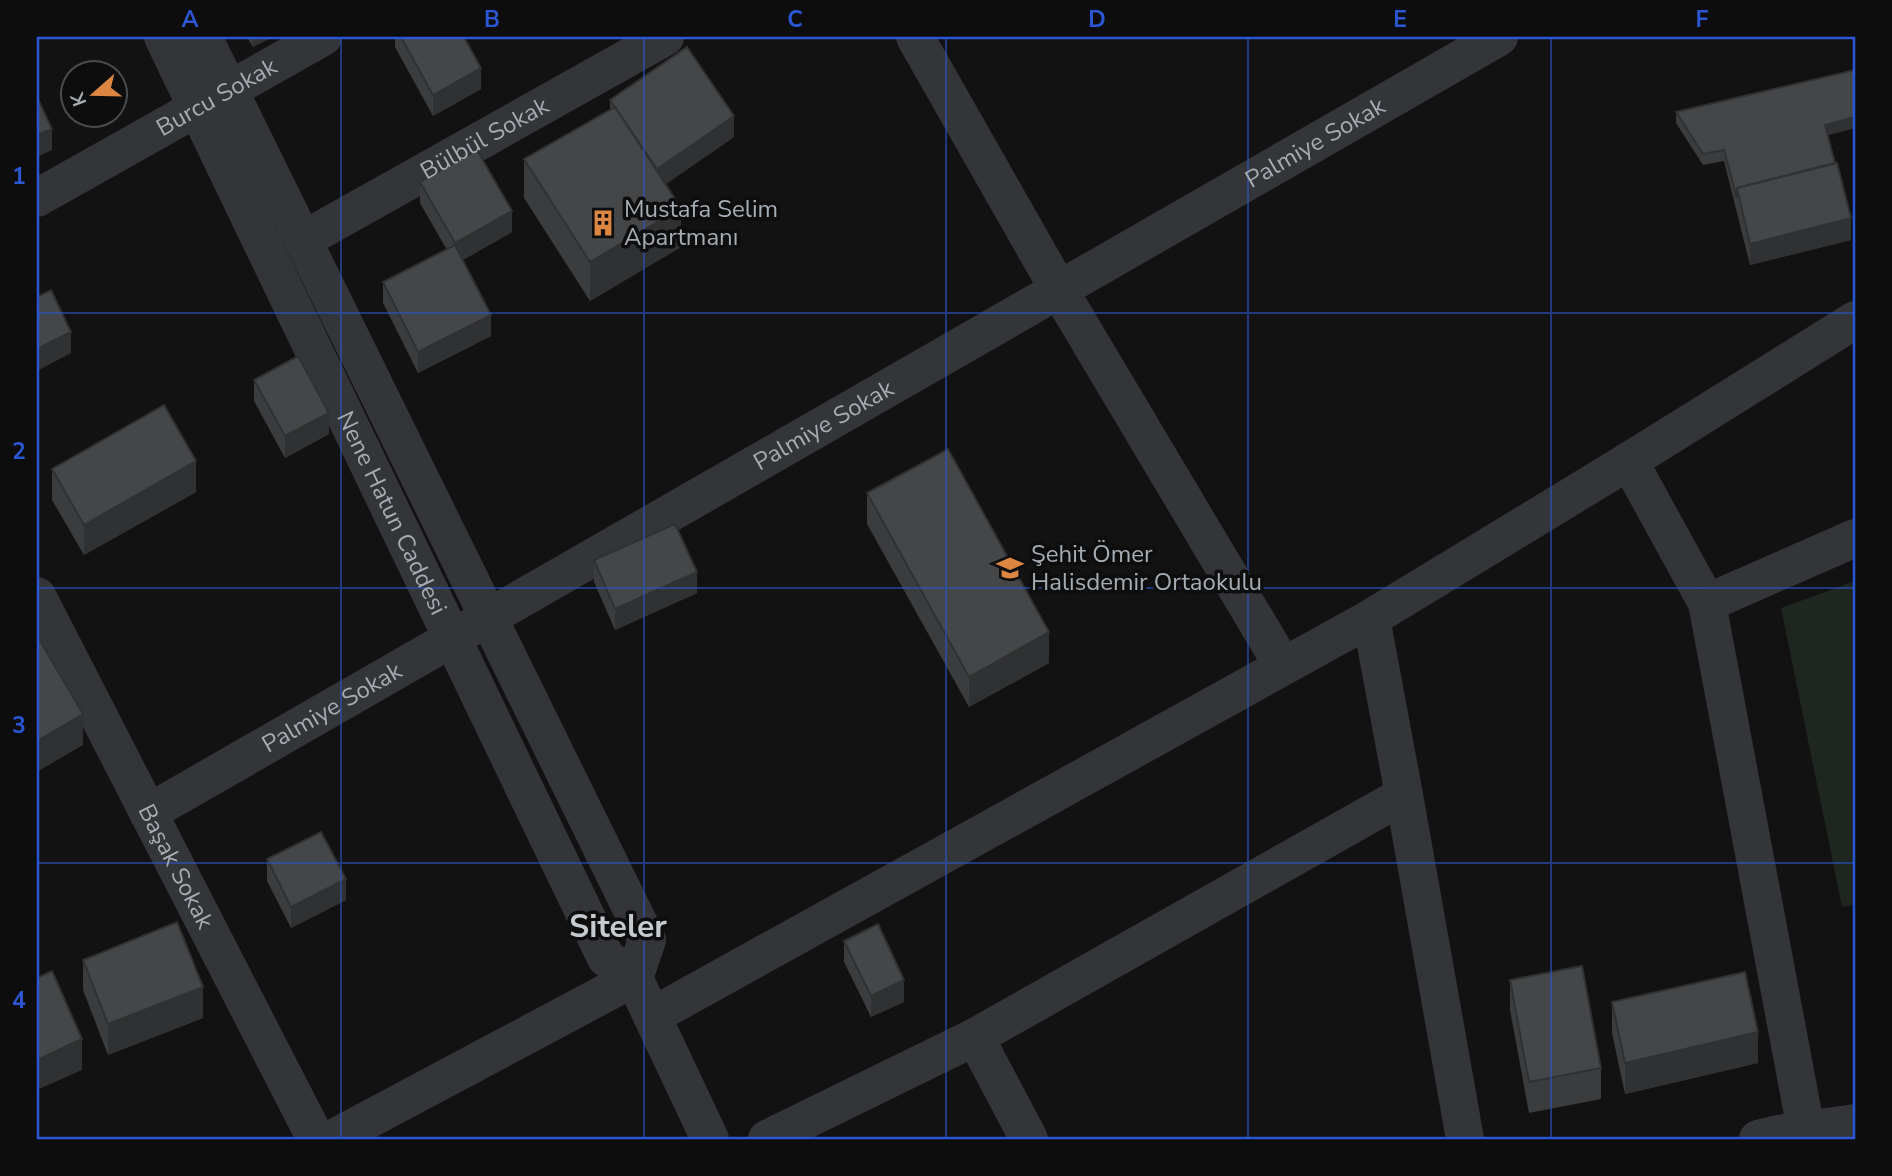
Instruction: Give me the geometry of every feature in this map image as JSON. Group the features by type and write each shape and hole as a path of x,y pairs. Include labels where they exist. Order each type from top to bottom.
{"street":[{"name":"Nene Hatun Caddesi","path":"163,37 213,98 303,240 647,940 634,978"},
{"name":"Nene Hatun Caddesi","path":"203,37 213,98 453,639 606,958 634,978 710,1139"},
{"name":"Burcu Sokak","path":"37,198 323,37"},
{"name":"Bülbül Sokak","path":"303,240 665,37"},
{"path":"915,37 1059,290 1283,666"},
{"name":"Palmiye Sokak","path":"148,813 1499,37"},
{"path":"652,1016 1371,618 1855,320"},
{"path":"1629,461 1707,603 1781,1136 1855,1123"},
{"path":"1707,603 1855,538"},
{"name":"Başak Sokak","path":"37,596 316,1139"},
{"path":"1371,618 1465,1139"},
{"path":"767,1139 975,1037 1404,795"},
{"path":"332,1139 634,978"},
{"path":"975,1037 1029,1139"}],"shaded area":[{"path":"1855,581 1855,905 1842,907 1781,608"}],"building":[{"path":"401,37 464,37 481,68 433,95"},
{"path":"687,47 734,116 657,169 610,100"},
{"path":"1855,70 1855,117 1825,125 1835,163 1737,188 1737,198 1724,150 1703,154 1676,112"},
{"path":"37,97 52,129 37,135"},
{"path":"615,107 681,208 590,262 524,159"},
{"path":"477,150 512,211 455,243 420,182"},
{"path":"1837,163 1851,218 1750,244 1737,188"},
{"path":"455,245 491,315 418,352 383,282"},
{"path":"51,290 71,332 37,349 37,297"},
{"path":"298,356 329,413 285,436 254,380"},
{"path":"164,405 196,461 84,525 52,469"},
{"path":"948,449 1049,632 969,677 867,493"},
{"path":"675,524 697,572 615,609 594,560"},
{"path":"39,639 83,714 37,741 37,640"},
{"path":"321,832 346,879 291,907 267,859"},
{"path":"177,922 203,987 108,1024 83,960"},
{"path":"878,924 904,980 871,996 844,941"},
{"path":"1582,966 1601,1068 1529,1082 1510,980"},
{"path":"52,971 82,1039 37,1060 37,978"},
{"path":"1745,972 1758,1032 1625,1063 1612,1002"}],"place":[{"name":"Mustafa Selim Apartmanı","path":"603,223"},
{"name":"Şehit Ömer Halisdemir Ortaokulu","path":"1010,568"}],"district":[{"name":"Siteler","path":"618,926"}]}
